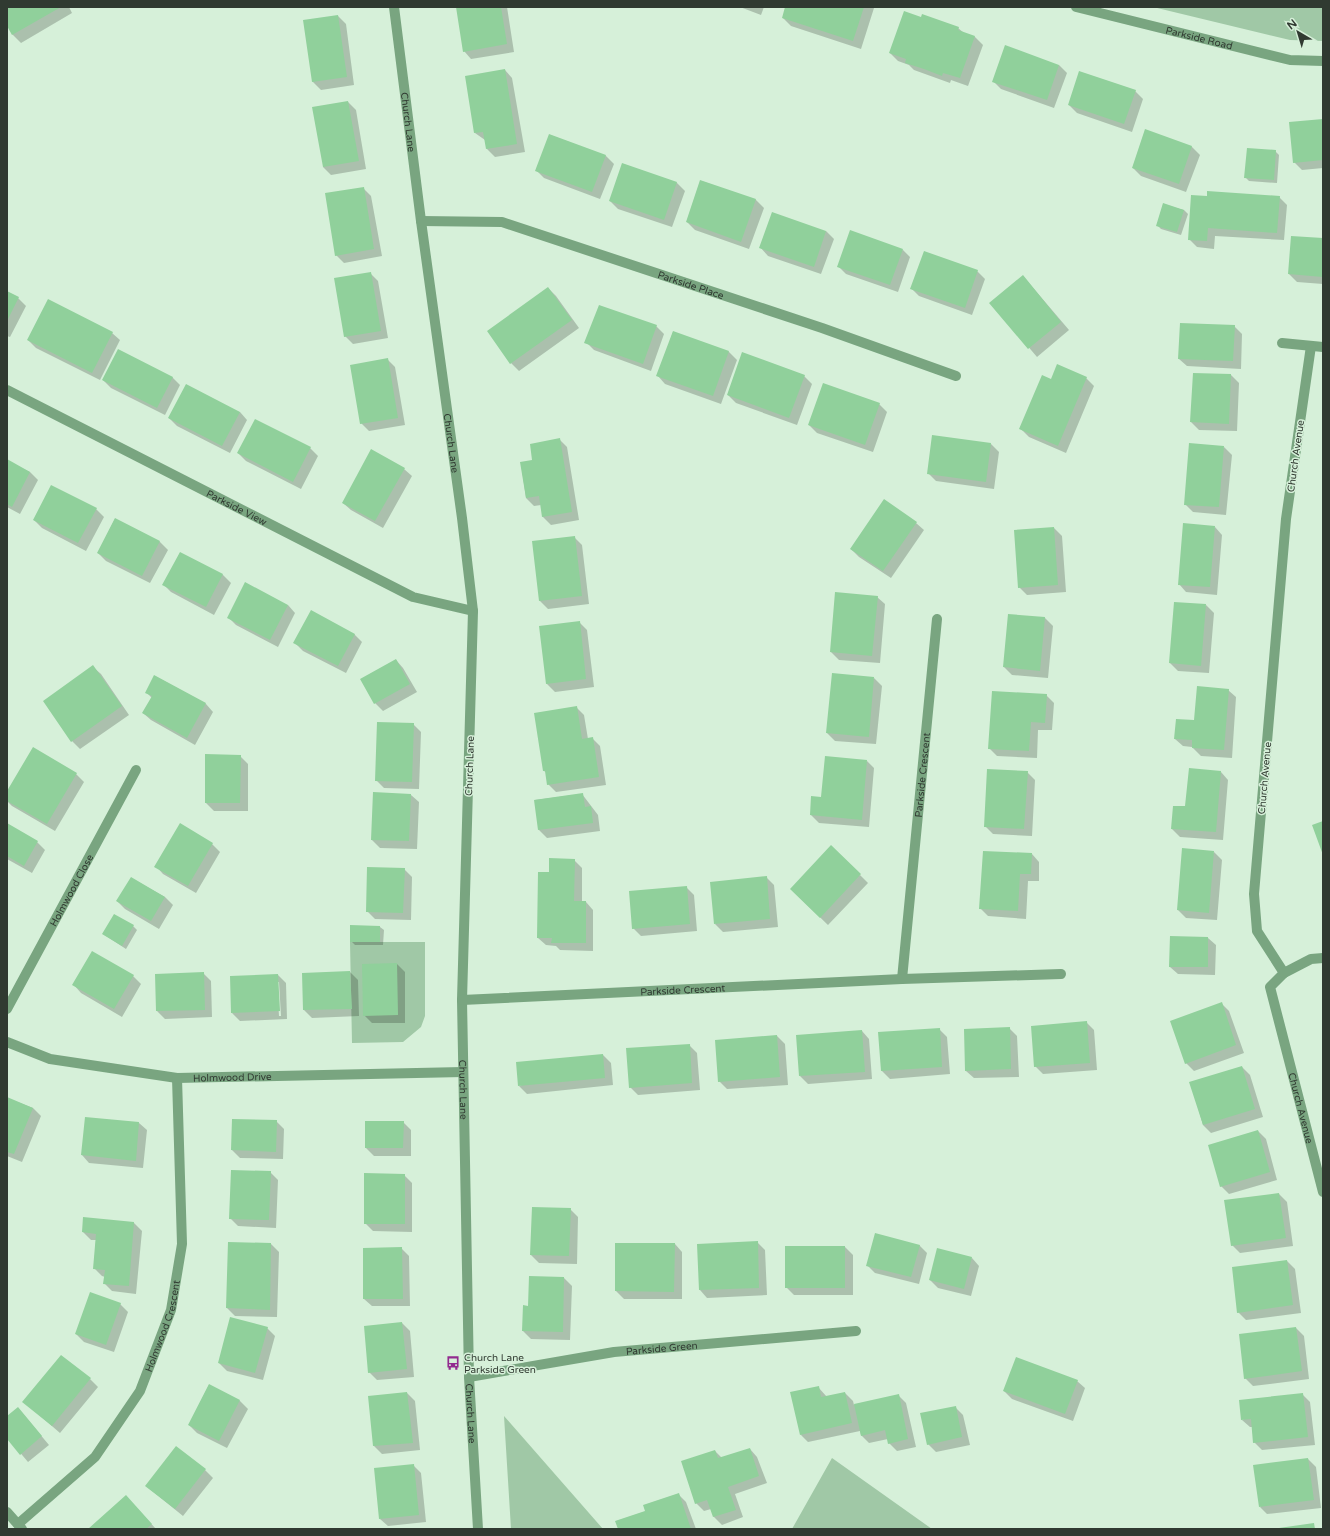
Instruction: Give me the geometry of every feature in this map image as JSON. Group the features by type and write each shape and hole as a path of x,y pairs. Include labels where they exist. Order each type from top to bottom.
{"street":[{"name":"Church Lane","path":"394,7 473,611 462,1000 469,1377 478,1529"},
{"name":"Parkside Road","path":"1076,7 1290,60 1323,61"},
{"name":"Parkside Place","path":"421,221 502,222 822,328 956,376"},
{"path":"1282,343 1323,347"},
{"name":"Church Avenue","path":"1311,346 1286,519 1254,894 1257,931 1284,973 1270,987 1323,1192"},
{"name":"Parkside View","path":"7,390 413,597 473,611"},
{"name":"Parkside Crescent","path":"902,979 937,619"},
{"name":"Holmwood Close","path":"7,1010 136,770"},
{"path":"1284,973 1311,959 1323,958"},
{"name":"Parkside Crescent","path":"462,1000 902,979 1061,974"},
{"name":"Holmwood Drive","path":"7,1042 50,1059 178,1078 463,1072"},
{"name":"Holmwood Crescent","path":"20,1527 95,1457 140,1391 171,1310 182,1244 178,1078"},
{"name":"Parkside Green","path":"469,1377 614,1352 856,1331"},
{"path":"7,1512 20,1527"}],"green space":[{"path":"1153,7 1323,7 1323,41 1290,40"},
{"path":"350,942 425,942 425,1016 421,1027 403,1042 352,1043"},
{"path":"504,1416 603,1529 511,1529"},
{"path":"832,1458 932,1529 792,1529"}],"building":[{"path":"7,7 61,7 12,35 7,26"},
{"path":"456,7 501,7 507,44 463,52"},
{"path":"785,7 864,7 853,41 782,18"},
{"path":"904,11 921,17 922,14 959,27 958,30 975,36 960,78 943,73 942,76 905,63 906,59 889,53"},
{"path":"338,15 347,77 312,82 303,20"},
{"path":"1005,45 1059,65 1047,100 992,82"},
{"path":"505,69 517,144 486,149 483,132 474,133 465,76"},
{"path":"1079,71 1136,90 1124,124 1068,105"},
{"path":"348,101 359,161 323,167 312,107"},
{"path":"1323,119 1323,160 1293,163 1289,122"},
{"path":"1145,129 1192,146 1179,184 1132,168"},
{"path":"549,134 606,155 592,192 535,171"},
{"path":"1247,148 1276,150 1274,180 1244,178"},
{"path":"622,163 677,182 664,220 609,201"},
{"path":"700,180 756,199 741,242 686,222"},
{"path":"364,187 374,249 335,256 325,193"},
{"path":"1207,191 1280,196 1277,233 1208,228 1207,241 1188,240 1191,195 1207,196"},
{"path":"1163,203 1184,210 1177,232 1156,226"},
{"path":"772,212 826,231 814,267 759,248"},
{"path":"850,230 903,249 890,285 837,267"},
{"path":"1291,236 1323,238 1323,277 1288,274"},
{"path":"924,251 978,270 965,308 910,289"},
{"path":"371,272 381,331 344,337 334,278"},
{"path":"1023,275 1061,322 1028,349 989,303"},
{"path":"548,287 572,320 510,364 487,331"},
{"path":"7,291 19,297 7,321"},
{"path":"48,299 113,332 92,373 27,340"},
{"path":"599,305 657,325 643,364 584,343"},
{"path":"1180,323 1235,325 1233,361 1178,359"},
{"path":"673,331 729,351 713,396 656,376"},
{"path":"118,349 173,377 157,408 102,380"},
{"path":"742,352 805,375 789,418 727,395"},
{"path":"388,358 398,418 360,424 350,365"},
{"path":"1057,364 1087,377 1058,446 1019,429 1042,375 1051,379"},
{"path":"1193,373 1231,374 1229,424 1190,422"},
{"path":"823,383 880,403 865,445 808,425"},
{"path":"186,384 240,412 222,446 168,418"},
{"path":"255,419 311,447 293,482 237,453"},
{"path":"932,435 991,443 986,482 927,474"},
{"path":"560,438 572,512 542,517 539,496 526,498 520,462 532,460 530,444"},
{"path":"1189,443 1224,446 1219,507 1184,505"},
{"path":"371,449 405,468 375,521 342,503"},
{"path":"7,459 30,472 12,507 7,504"},
{"path":"51,485 97,508 78,543 33,520"},
{"path":"884,499 917,522 883,571 850,549"},
{"path":"115,518 160,541 142,576 97,553"},
{"path":"1183,523 1215,526 1210,587 1178,585"},
{"path":"1054,527 1058,585 1018,588 1014,530"},
{"path":"575,536 582,596 539,601 532,541"},
{"path":"180,552 223,574 206,607 162,585"},
{"path":"245,582 288,605 270,640 227,618"},
{"path":"835,592 878,596 872,656 830,652"},
{"path":"1174,602 1206,604 1201,666 1169,663"},
{"path":"311,610 355,634 338,666 293,643"},
{"path":"1008,614 1045,617 1040,671 1003,667"},
{"path":"580,621 586,679 546,684 539,626"},
{"path":"396,659 410,684 374,704 360,679"},
{"path":"93,665 122,706 71,742 43,701"},
{"path":"832,673 874,677 869,737 826,733"},
{"path":"154,675 206,703 187,738 142,713 152,696 145,693"},
{"path":"1197,686 1229,689 1224,750 1192,748 1192,740 1174,739 1176,719 1194,720"},
{"path":"992,691 1047,694 1045,723 1031,722 1029,751 988,749"},
{"path":"577,706 582,739 593,737 599,777 547,785 545,771 543,771 534,713"},
{"path":"377,722 414,723 412,782 375,781"},
{"path":"33,747 77,773 47,824 7,801 7,791"},
{"path":"205,754 241,755 240,803 205,803"},
{"path":"825,756 867,760 862,820 810,815 811,796 821,797"},
{"path":"1189,768 1221,771 1216,832 1171,829 1173,806 1185,806"},
{"path":"987,769 1028,771 1024,829 984,827"},
{"path":"373,792 411,794 409,841 371,840"},
{"path":"583,793 585,807 591,806 593,823 538,830 534,800"},
{"path":"1323,821 1323,855 1312,825"},
{"path":"7,823 38,841 24,866 7,856"},
{"path":"180,823 213,843 188,886 154,867"},
{"path":"831,845 861,874 820,918 790,889"},
{"path":"1182,848 1214,851 1209,913 1177,910"},
{"path":"983,851 1032,853 1031,874 1020,874 1018,911 979,909"},
{"path":"549,858 575,859 574,901 586,901 586,943 551,943 552,938 537,938 538,872 549,872"},
{"path":"367,867 405,868 403,913 366,912"},
{"path":"767,876 770,919 714,924 710,882"},
{"path":"131,877 165,897 151,921 116,901"},
{"path":"687,886 690,924 632,929 629,891"},
{"path":"114,914 134,925 122,946 102,934"},
{"path":"350,925 380,926 380,942 350,942"},
{"path":"1170,936 1208,937 1208,967 1169,967"},
{"path":"92,951 134,975 114,1009 72,985"},
{"path":"397,963 398,1015 363,1016 362,964"},
{"path":"350,971 352,1009 303,1010 302,973"},
{"path":"204,972 205,1010 156,1011 155,974"},
{"path":"278,974 280,1011 231,1013 230,976"},
{"path":"1222,1002 1236,1045 1185,1064 1170,1021"},
{"path":"1087,1021 1090,1063 1034,1067 1031,1026"},
{"path":"1010,1027 1011,1069 965,1071 964,1029"},
{"path":"940,1028 942,1067 881,1071 878,1032"},
{"path":"862,1030 865,1072 799,1076 796,1035"},
{"path":"777,1035 780,1077 718,1082 715,1040"},
{"path":"690,1044 692,1083 629,1088 626,1048"},
{"path":"603,1054 605,1078 518,1086 516,1062"},
{"path":"1242,1066 1255,1109 1203,1125 1189,1082"},
{"path":"7,1097 33,1108 14,1154 7,1152"},
{"path":"85,1117 139,1122 136,1161 81,1155"},
{"path":"232,1119 277,1120 276,1152 231,1150"},
{"path":"365,1121 404,1121 403,1148 365,1148"},
{"path":"1258,1130 1270,1172 1220,1187 1208,1145"},
{"path":"231,1170 271,1171 269,1220 229,1219"},
{"path":"364,1173 405,1174 405,1224 364,1224"},
{"path":"1279,1193 1286,1238 1231,1246 1224,1200"},
{"path":"532,1207 571,1208 569,1256 530,1255"},
{"path":"83,1217 134,1222 129,1286 103,1284 105,1270 93,1269 96,1234 82,1232"},
{"path":"875,1233 920,1245 911,1277 866,1266"},
{"path":"758,1241 759,1288 699,1290 697,1244"},
{"path":"228,1242 271,1243 270,1310 226,1308"},
{"path":"615,1243 675,1243 674,1292 615,1291"},
{"path":"785,1246 845,1246 845,1288 785,1288"},
{"path":"402,1247 403,1299 363,1299 363,1248"},
{"path":"937,1248 972,1257 964,1289 929,1280"},
{"path":"1287,1260 1293,1305 1237,1313 1232,1267"},
{"path":"529,1276 564,1277 563,1332 522,1331 523,1305 528,1306"},
{"path":"90,1292 121,1303 106,1345 75,1334"},
{"path":"230,1317 268,1327 255,1373 218,1363"},
{"path":"402,1322 407,1369 368,1373 364,1326"},
{"path":"1296,1327 1302,1371 1244,1379 1239,1334"},
{"path":"61,1355 91,1378 52,1426 22,1402"},
{"path":"1016,1357 1078,1380 1065,1414 1003,1391"},
{"path":"209,1384 240,1400 219,1441 188,1425"},
{"path":"819,1386 821,1397 845,1392 852,1423 800,1435 790,1392"},
{"path":"407,1392 413,1443 373,1446 368,1396"},
{"path":"1303,1393 1308,1437 1253,1443 1251,1419 1241,1420 1239,1400"},
{"path":"899,1394 908,1439 888,1444 885,1430 861,1436 854,1404"},
{"path":"956,1406 962,1437 927,1445 920,1413"},
{"path":"18,1407 42,1436 20,1455 7,1439 7,1416"},
{"path":"176,1446 206,1469 175,1509 145,1486"},
{"path":"750,1448 759,1476 728,1487 736,1510 713,1517 707,1500 695,1504 681,1461 715,1450 718,1458"},
{"path":"1308,1458 1314,1500 1259,1507 1253,1465"},
{"path":"414,1464 419,1515 379,1519 374,1468"},
{"path":"679,1493 691,1529 618,1529 615,1521 645,1511 643,1505"},
{"path":"126,1495 152,1524 146,1529 88,1529"},
{"path":"1314,1523 1315,1529 1279,1529 1279,1528"}],"place":[{"name":"Church Lane Parkside Green","path":"453,1363"}]}
